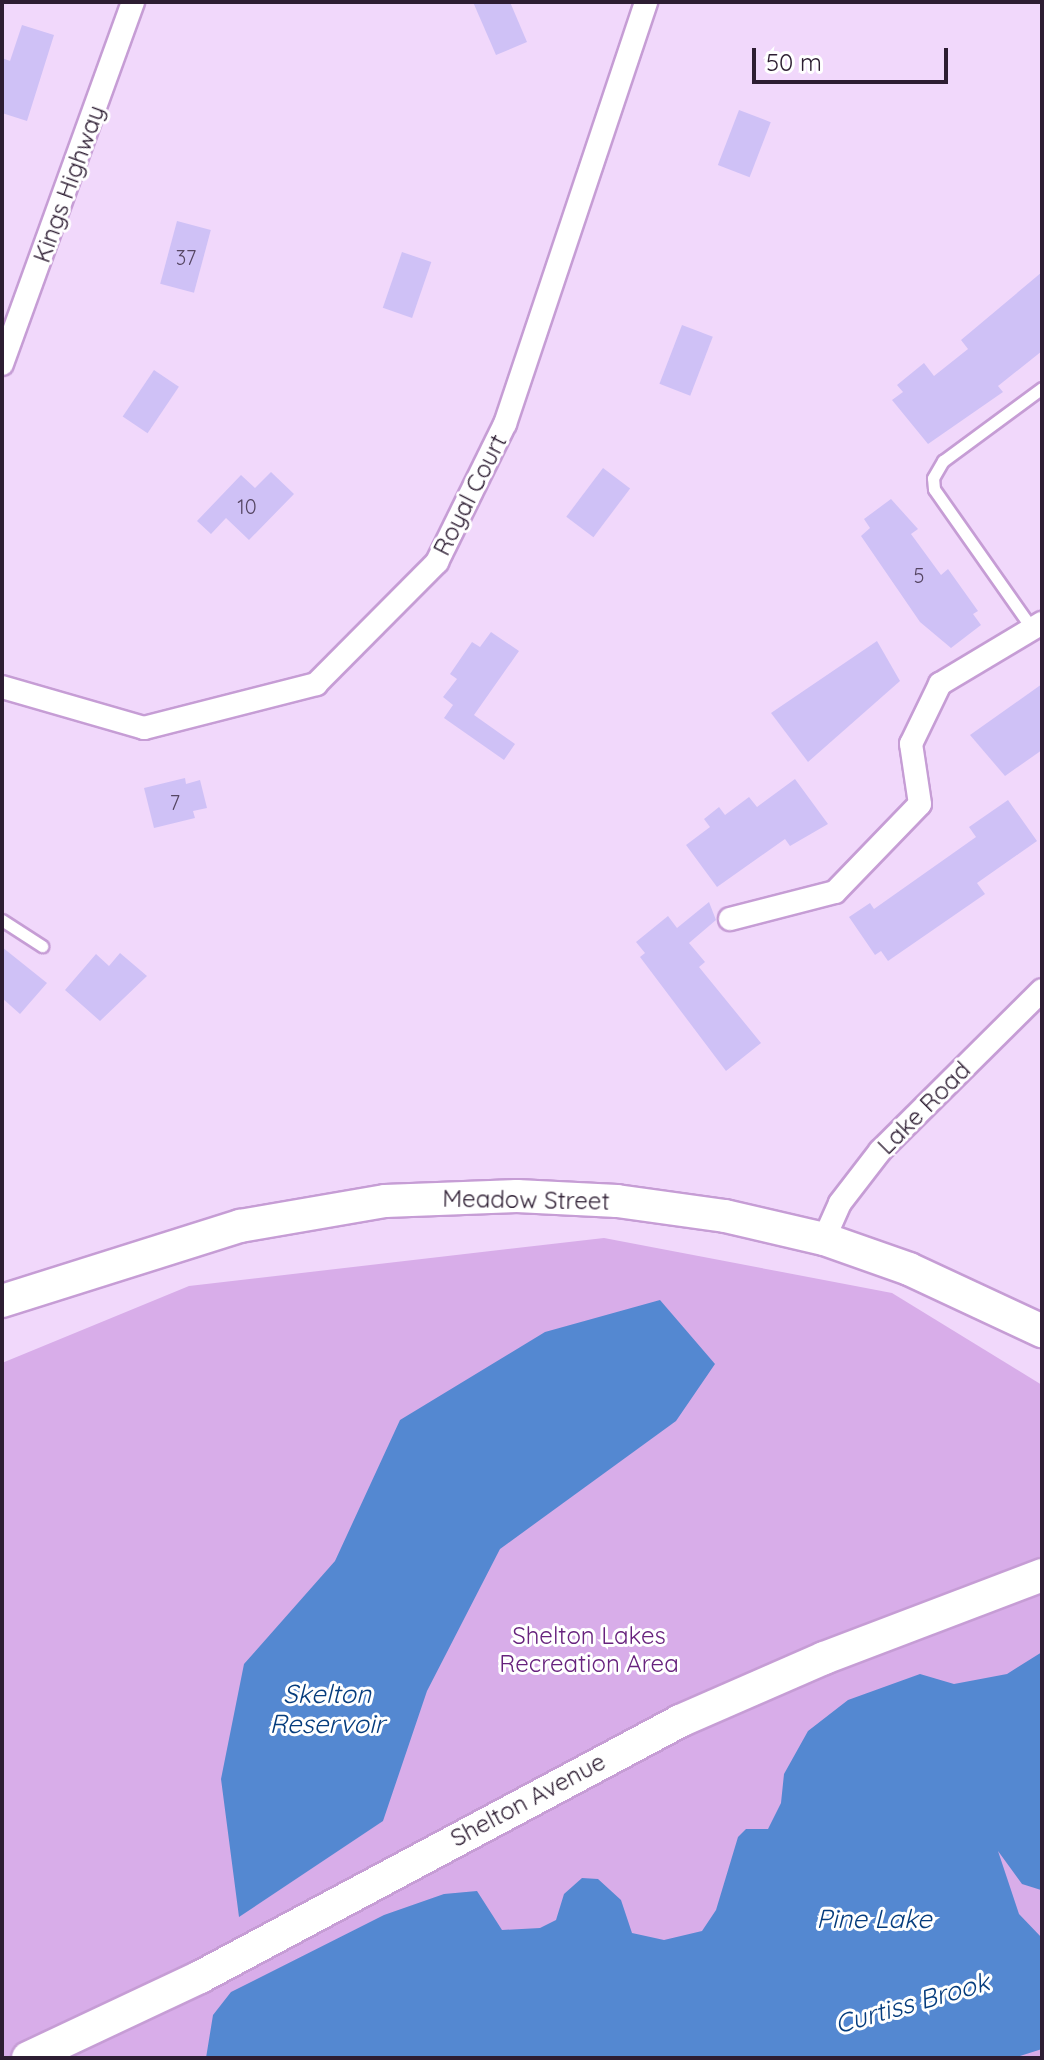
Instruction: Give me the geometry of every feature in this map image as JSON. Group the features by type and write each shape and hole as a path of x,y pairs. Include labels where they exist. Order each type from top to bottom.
{"main road":[{"name":"Meadow Street","path":"2,1301 240,1226 385,1201 517,1196 617,1201 725,1216 824,1239 909,1269 1042,1331"},
{"name":"Shelton Avenue","path":"28,2058 200,1977 680,1721 1042,1575"}],"street":[{"name":"Kings Highway","path":"2,364 133,2"},
{"name":"Royal Court","path":"2,687 144,728 316,684 437,562 505,424 646,2"},
{"path":"730,919 835,892 920,804 911,744 940,684 1038,627"},
{"name":"Lake Road","path":"824,1239 840,1203 880,1151 1042,990"}],"lane":[{"path":"1038,627 941,499 933,478 943,461 1042,388"},
{"path":"2,920 42,946"}],"green space":[{"name":"Shelton Lakes Recreation Area","path":"604,1238 892,1293 1042,1385 1042,2058 2,2058 2,1363 189,1286"}],"water":[{"name":"Skelton Reservoir","path":"660,1300 715,1364 676,1421 500,1549 427,1691 383,1821 239,1917 221,1779 244,1664 335,1561 400,1420 545,1332"},
{"name":"Pine Lake","path":"1042,1652 1041,1890 1022,1884 998,1851 1019,1914 1042,1938 1042,2049 1014,2058 206,2058 213,2015 231,1992 384,1915 444,1894 477,1891 502,1930 540,1928 556,1920 564,1894 582,1878 598,1879 621,1900 632,1933 664,1940 702,1931 716,1910 738,1837 746,1829 768,1829 781,1803 784,1774 808,1731 848,1700 920,1674 954,1684 1007,1674"}],"building":[{"path":"473,2 510,2 527,42 496,55"},
{"path":"22,25 54,35 27,121 2,113 2,58 10,61"},
{"path":"739,110 771,122 750,177 718,165"},
{"path":"177,221 211,230 194,293 160,284"},
{"path":"402,252 431,262 412,318 383,308"},
{"path":"1042,272 1042,351 998,386 1003,392 928,444 892,400 903,392 897,385 924,363 934,376 968,349 961,340"},
{"path":"682,325 713,337 690,396 659,384"},
{"path":"154,370 179,387 148,433 123,416"},
{"path":"603,468 630,488 593,537 566,517"},
{"path":"271,472 294,494 249,540 226,518 211,534 197,521 241,475 255,488"},
{"path":"891,499 918,529 911,534 941,575 948,569 978,611 973,614 981,625 951,648 920,622 861,536 870,528 864,519"},
{"path":"491,632 519,651 474,715 515,744 504,760 444,718 453,705 443,697 457,679 450,674 472,642 480,647"},
{"path":"877,641 900,681 808,762 771,713"},
{"path":"1042,684 1042,750 1005,776 970,735"},
{"path":"185,778 186,784 200,780 207,808 193,811 195,818 154,828 144,788"},
{"path":"795,779 828,824 790,846 785,839 717,887 686,845 710,827 704,819 719,807 725,815 749,797 757,807"},
{"path":"1008,800 1037,841 977,883 985,894 888,961 881,951 875,955 849,917 870,903 874,909 976,837 969,827"},
{"path":"709,902 716,920 689,943 705,962 699,967 761,1043 726,1071 640,957 645,953 636,942 668,916 677,928"},
{"path":"2,947 47,983 20,1014 2,998"},
{"path":"120,953 147,976 100,1021 65,990 96,954 109,966"}],"water label":[{"name":"Curtiss Brook","path":"912,2003"}]}
